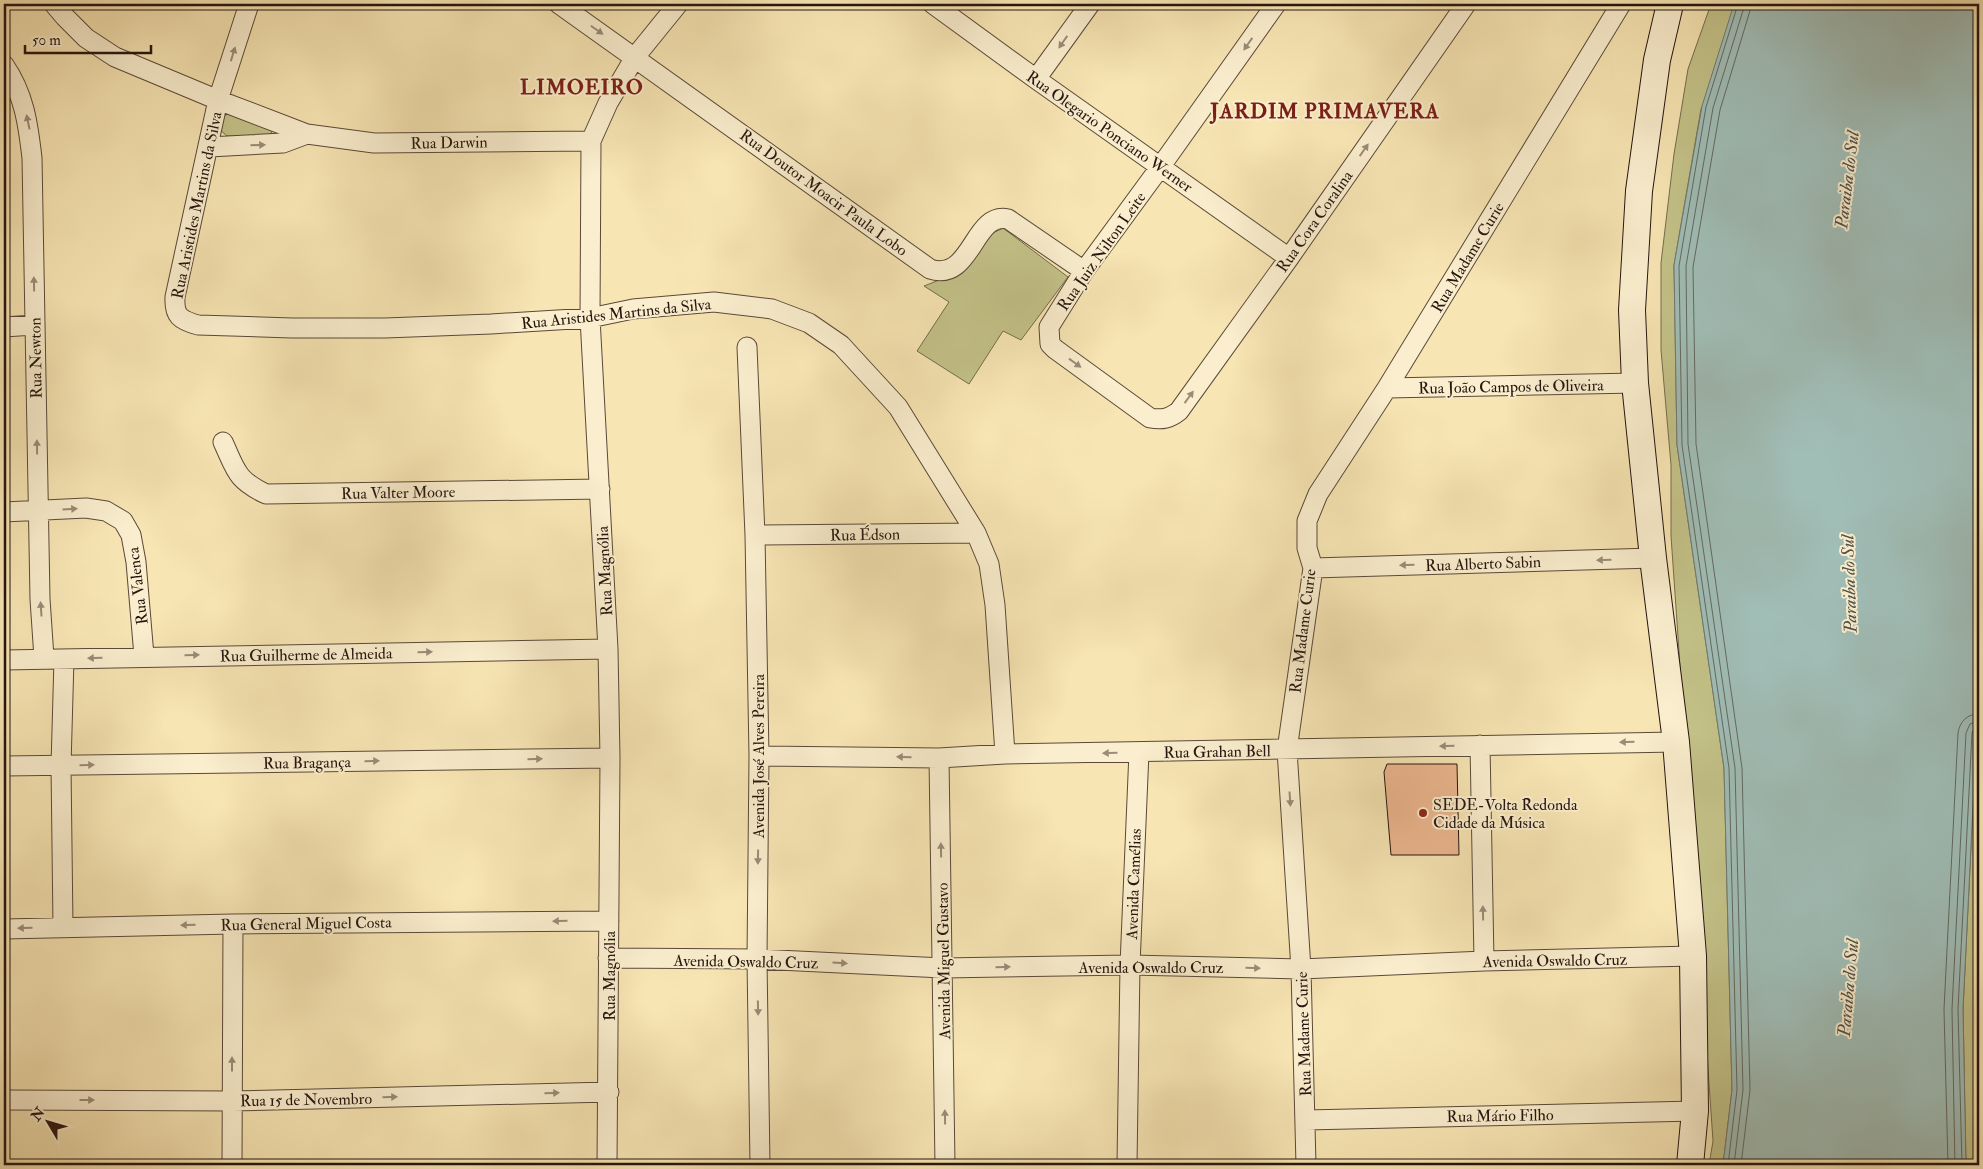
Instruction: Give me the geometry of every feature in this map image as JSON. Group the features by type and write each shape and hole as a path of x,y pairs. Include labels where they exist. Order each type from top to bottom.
{"main road":[{"path":"1670,4 1658,60 1639,191 1632,310 1635,383 1653,558 1676,742 1693,956 1695,1111 1690,1165"}],"street":[{"name":"Rua Darwin","path":"54,4 64,17 86,38 115,57 218,100 307,134 374,143 592,141"},
{"path":"218,100 248,4"},
{"name":"Rua Doutor Moacir Paula Lobo","path":"558,4 635,57 930,269 937,271 948,270 958,265 991,221 1000,217 1008,219 1084,271"},
{"name":"Rua Magnólia","path":"607,1165 610,758 608,648 590,318 592,141 608,103 635,57 678,4"},
{"name":"Rua Olegario Ponciano Werner","path":"933,4 1036,80 1161,166 1289,258"},
{"path":"1036,80 1090,4"},
{"name":"Rua Juiz Nilton Leite","path":"1049,327 1084,271 1276,4"},
{"name":"Rua Cora Coralina","path":"1049,327 1050,344 1055,349 1150,418 1166,419 1179,411 1289,258 1466,4"},
{"name":"Rua Madame Curie","path":"1306,1165 1301,969 1287,750 1313,568 1307,548 1308,521 1318,494 1387,388 1621,4"},
{"name":"Rua Newton","path":"4,64 23,100 29,127 32,158 40,598 44,658"},
{"name":"Rua Aristides Martins da Silva","path":"218,100 175,297 174,309 185,322 198,325 292,328 376,328 491,324 590,318 633,309 714,302 772,309 809,323 841,345 898,407 976,533 989,564 995,605 1005,754"},
{"name":"Rua Darwin","path":"209,147 283,143 307,134"},
{"path":"4,327 34,325"},
{"name":"Avenida José Alves Pereira","path":"747,347 755,535 759,756 757,959 760,1165"},
{"name":"Rua João Campos de Oliveira","path":"1387,388 1635,383"},
{"name":"Rua Valter Moore","path":"223,442 239,477 250,487 266,494 600,489"},
{"name":"Rua Valenca","path":"4,512 86,508 106,511 123,521 131,535 136,562 144,656"},
{"name":"Rua Édson","path":"755,535 976,533"},
{"name":"Rua Alberto Sabin","path":"1313,568 1653,558"},
{"name":"Rua Guilherme de Almeida","path":"4,660 608,648"},
{"path":"63,927 61,766 64,658"},
{"name":"Rua Grahan Bell","path":"759,756 939,758 1005,754 1676,742"},
{"path":"1480,745 1484,961"},
{"name":"Avenida Camélias","path":"1127,1165 1130,965 1139,752"},
{"name":"Rua Bragança","path":"4,766 610,758"},
{"name":"Avenida Miguel Gustavo","path":"939,758 945,1165"},
{"name":"Rua General Miguel Costa","path":"4,929 233,924 609,921"},
{"path":"232,1165 233,924"},
{"name":"Avenida Oswaldo Cruz","path":"608,958 757,959 943,968 1130,965 1301,969 1484,961 1693,956"},
{"name":"Rua 15 de Novembro","path":"4,1100 232,1101 609,1092"},
{"name":"Rua Mário Filho","path":"1306,1120 1695,1111"}],"shaded area":[{"path":"1711,4 1748,4 1701,109 1674,265 1677,445 1724,768 1732,1090 1723,1165 1709,1165 1713,1141 1671,536 1671,465 1661,350 1661,263 1674,154 1688,69"},
{"path":"227,113 274,127 270,136 227,136 219,129"},
{"path":"1003,228 1068,277 1021,340 1003,331 969,384 917,351 949,302 924,286 942,279 953,278 968,265 991,234"},
{"path":"1979,684 1979,1165 1966,1165 1963,1009"}],"water":[{"name":"Paraiba do Sul","path":"1734,4 1979,4 1979,684 1963,1009 1966,1165 1723,1165 1732,1090 1724,768 1677,445 1674,265 1702,106"}],"building":[{"name":"SEDE-Volta Redonda Cidade da Música","path":"1387,764 1457,764 1459,855 1391,855 1384,772"}],"place":[{"name":"SEDE-Volta Redonda Cidade da Música","path":"1423,813"}],"district":[{"name":"LIMOEIRO","path":"582,87"},
{"name":"JARDIM PRIMAVERA","path":"1325,111"}]}
